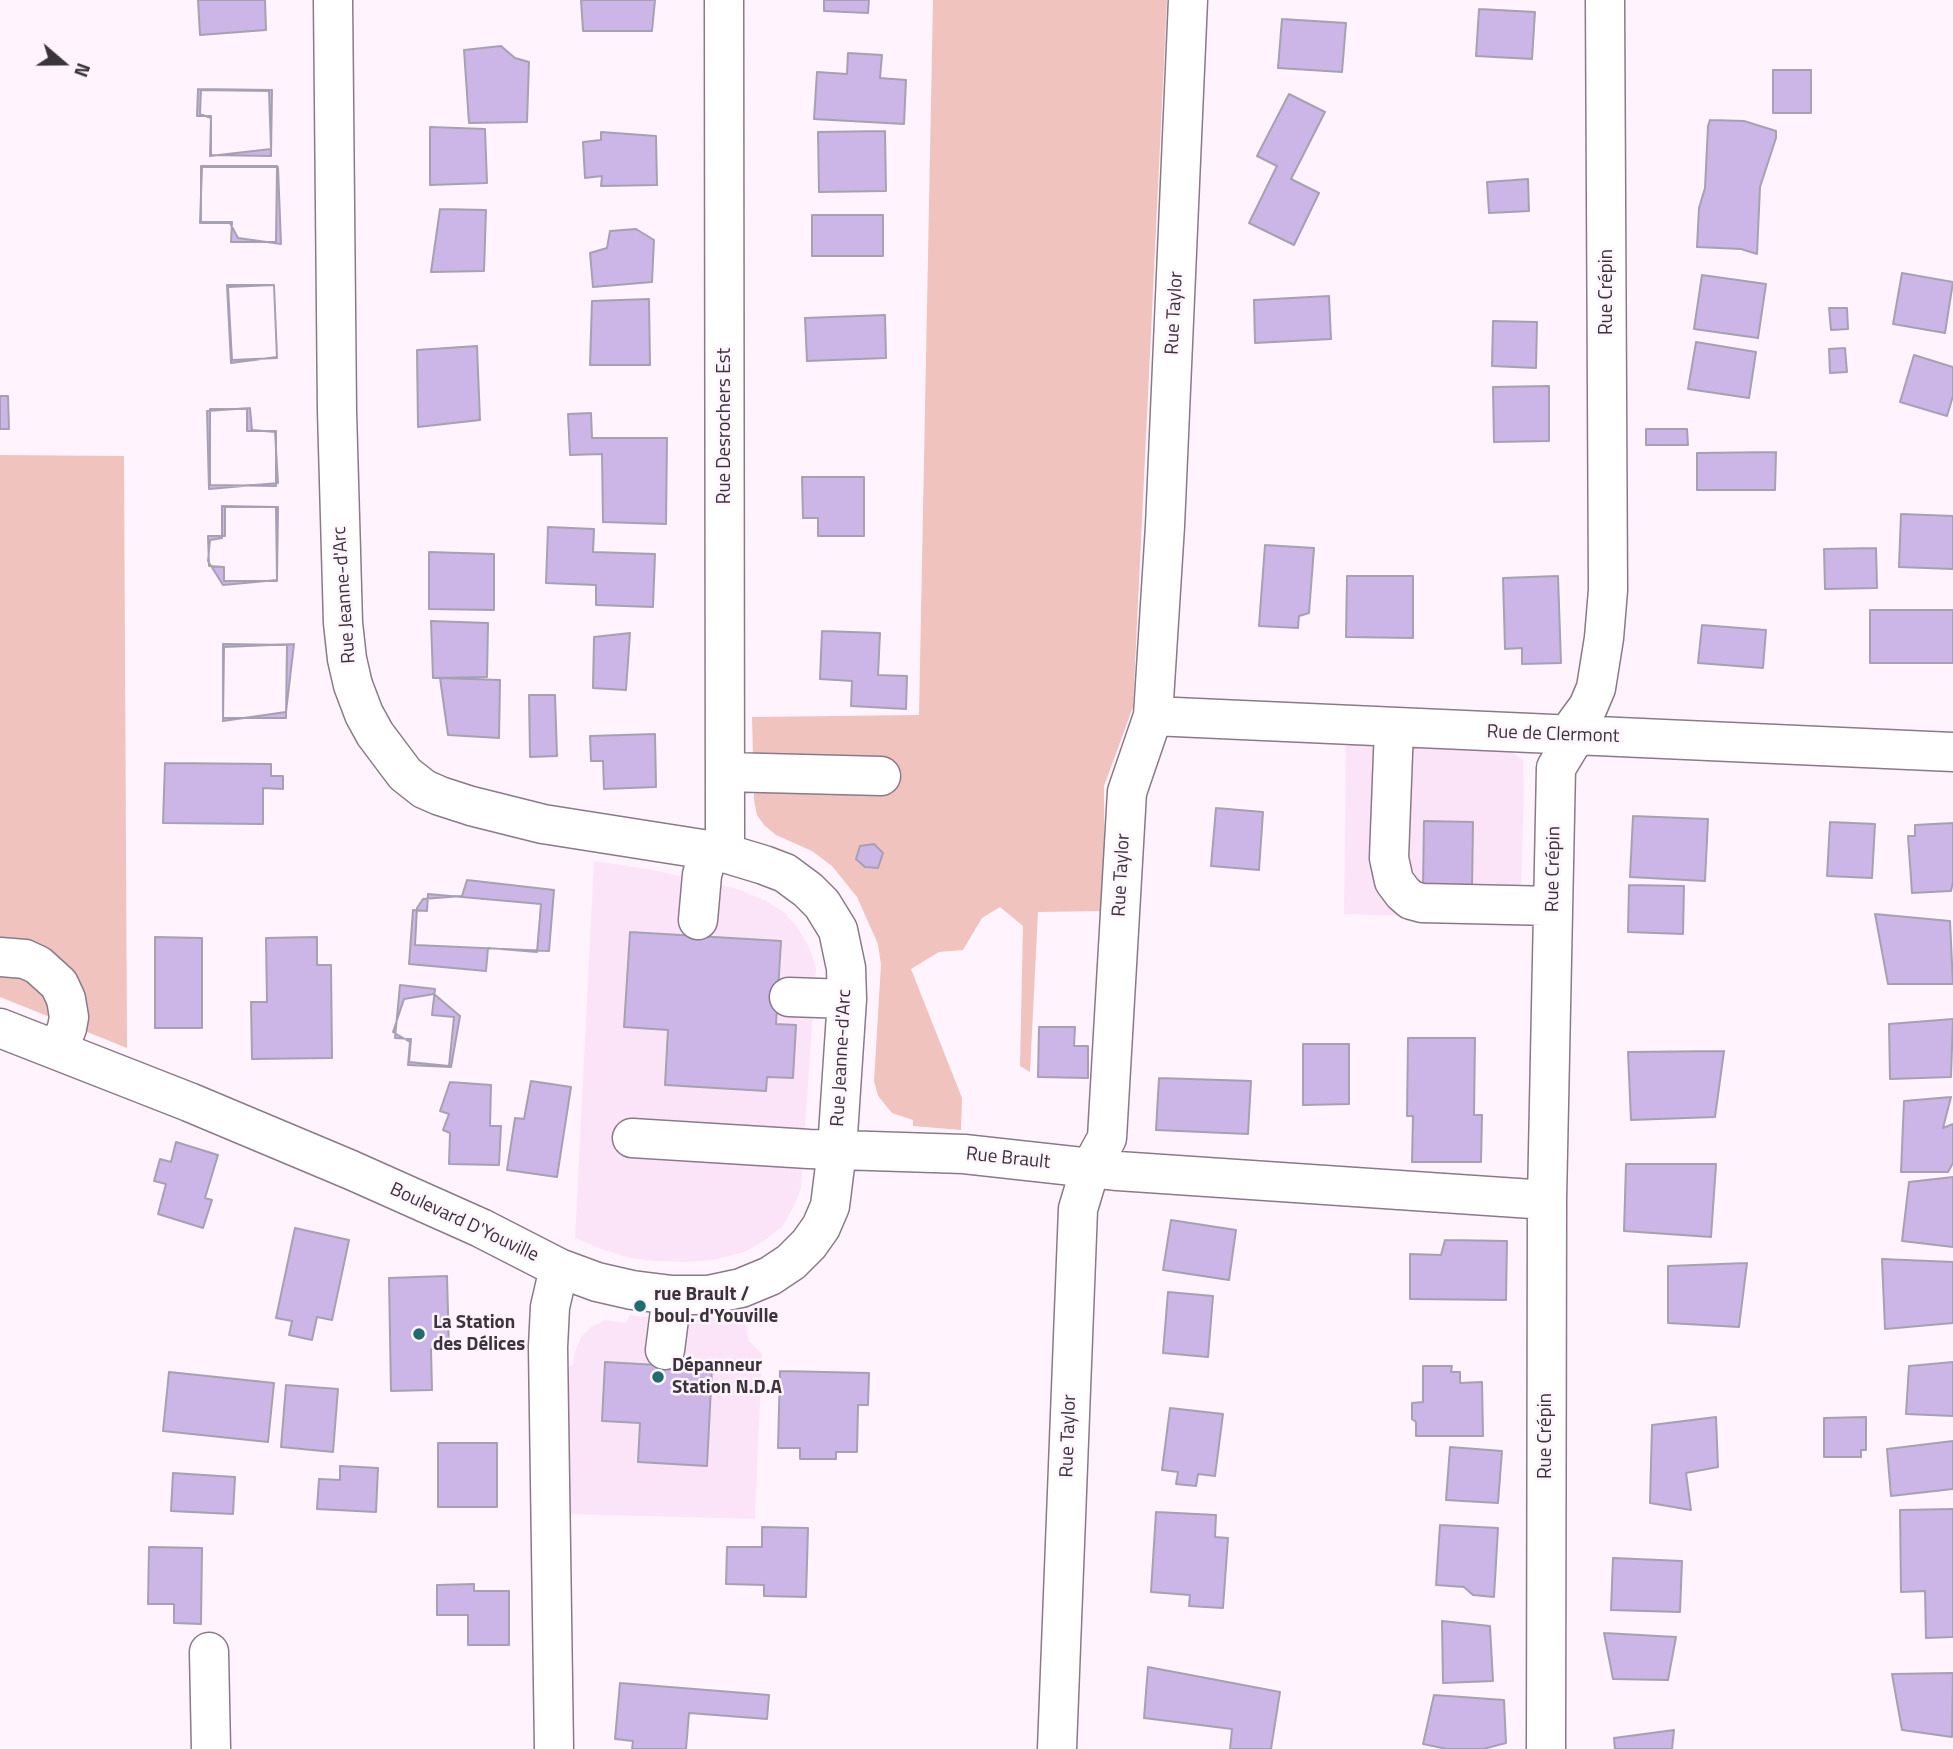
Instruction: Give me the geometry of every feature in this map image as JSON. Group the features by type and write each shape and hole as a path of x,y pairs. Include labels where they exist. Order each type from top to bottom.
{"street":[{"name":"Rue Jeanne-d'Arc","path":"333,0 337,411 344,624 347,659 364,714 375,734 405,774 424,789 440,796 543,824 715,851 785,873 808,890 822,904 838,930 846,968 847,999 837,1150"},
{"name":"Rue Desrochers Est","path":"698,920 702,875 725,838 724,0"},
{"name":"Rue Taylor","path":"1057,1749 1078,1209 1090,1169 1107,1139 1127,792 1153,716 1166,512 1188,0"},
{"name":"Rue Crépin","path":"1546,1749 1546,1200 1556,768 1570,745 1574,726 1588,707 1596,688 1608,590 1605,0"},
{"name":"Rue de Clermont","path":"1153,716 1953,752"},
{"path":"1394,728 1389,858 1394,881 1403,893 1411,900 1422,903 1553,906"},
{"path":"725,772 881,776"},
{"path":"0,957 25,959 38,965 59,984 66,999 69,1017 58,1050"},
{"path":"789,997 847,999"},
{"name":"Boulevard D'Youville","path":"0,1028 351,1170 481,1228 559,1268 550,1307 548,1347 554,1749"},
{"name":"Rue Brault","path":"632,1138 837,1150 964,1154 1090,1169 1546,1200"},
{"path":"559,1268 597,1282 672,1295 708,1295 741,1288 770,1276 791,1262 809,1244 826,1216 830,1206 837,1150"},
{"path":"665,1350 672,1295"},
{"path":"209,1652 211,1749"}],"shaded area":[{"path":"933,0 1167,0 1133,707 1104,786 1105,911 1038,912 1030,1072 1020,1066 1023,926 1000,907 982,918 963,950 939,952 911,969 962,1098 961,1130 913,1126 913,1120 892,1113 878,1096 874,1081 881,965 878,944 857,897 832,866 812,851 776,835 764,825 757,815 754,800 752,717 919,715"},
{"path":"0,455 124,456 127,1048 0,997"},
{"path":"1346,744 1512,752 1523,760 1520,920 1344,914"},
{"path":"594,861 653,870 738,889 784,912 798,928 810,949 816,968 801,1188 782,1227 745,1252 713,1260 655,1261 630,1258 575,1238"},
{"path":"744,1311 749,1341 762,1354 755,1519 567,1514 568,1367 573,1364 581,1337 591,1327 605,1320 626,1323 630,1315 668,1320 703,1319"}],"building":[{"path":"198,0 265,0 266,30 200,35"},
{"path":"581,0 655,0 652,31 583,31"},
{"path":"824,0 869,0 868,13 824,11"},
{"path":"1479,9 1535,12 1532,59 1476,56"},
{"path":"1282,19 1346,23 1342,72 1278,68"},
{"path":"501,46 515,58 529,62 527,122 469,123 464,50"},
{"path":"848,53 882,55 880,78 906,80 904,124 814,119 817,72 847,74"},
{"path":"1773,70 1811,70 1811,113 1773,113"},
{"path":"198,89 272,90 271,156 211,155 211,116 197,116"},
{"path":"201,90 269,91 271,149 210,156 211,118 200,114"},
{"path":"1289,94 1325,112 1291,179 1319,193 1294,245 1249,223 1277,166 1257,156"},
{"path":"1710,120 1744,121 1776,131 1760,187 1757,254 1741,249 1697,247"},
{"path":"430,127 485,129 487,183 430,185"},
{"path":"885,131 886,191 819,192 818,132"},
{"path":"601,132 656,136 657,185 601,186 602,176 585,178 583,142 601,140"},
{"path":"201,166 277,166 276,242 231,242 232,222 201,222"},
{"path":"202,167 278,167 281,244 238,238 230,223 200,223"},
{"path":"1528,179 1529,211 1489,213 1487,182"},
{"path":"440,209 486,210 484,271 431,272"},
{"path":"812,215 883,215 883,256 812,256"},
{"path":"636,229 654,240 652,282 593,287 590,253 607,248 610,231"},
{"path":"1902,273 1953,282 1945,333 1893,324"},
{"path":"1702,275 1766,284 1758,338 1694,329"},
{"path":"227,285 274,285 277,357 231,363"},
{"path":"274,285 277,358 232,360 228,287"},
{"path":"1329,296 1331,339 1255,343 1254,300"},
{"path":"649,299 650,365 590,365 592,301"},
{"path":"1829,308 1847,308 1848,329 1831,330"},
{"path":"885,315 886,358 807,361 805,318"},
{"path":"1493,321 1537,322 1536,368 1492,366"},
{"path":"1696,342 1756,352 1749,398 1688,389"},
{"path":"477,346 480,420 418,427 417,350"},
{"path":"1845,348 1847,372 1830,373 1829,349"},
{"path":"1914,355 1953,367 1953,396 1947,416 1900,402"},
{"path":"1549,386 1549,441 1494,442 1493,387"},
{"path":"0,396 8,396 9,429 0,429"},
{"path":"250,408 252,430 275,432 278,483 209,489 207,411"},
{"path":"210,409 247,409 247,431 276,431 276,486 210,485"},
{"path":"591,413 592,438 667,438 666,524 603,522 602,454 570,455 568,414"},
{"path":"1646,429 1687,429 1688,445 1646,445"},
{"path":"1776,452 1775,490 1697,490 1697,453"},
{"path":"802,477 864,477 864,536 818,536 818,518 803,518"},
{"path":"222,506 276,507 277,580 223,585 208,561 210,540 222,538"},
{"path":"225,507 278,507 277,581 224,581 224,567 209,566 208,536 225,536"},
{"path":"1901,514 1953,516 1953,569 1899,567"},
{"path":"548,527 594,529 593,552 655,554 653,607 596,605 596,585 546,583"},
{"path":"1265,545 1314,548 1309,613 1299,616 1298,628 1259,626"},
{"path":"1876,548 1877,588 1825,589 1824,549"},
{"path":"429,552 494,554 494,610 429,609"},
{"path":"1347,576 1413,576 1413,638 1346,637"},
{"path":"1558,576 1561,663 1522,664 1522,648 1505,649 1503,578"},
{"path":"1870,610 1953,610 1953,663 1870,663"},
{"path":"431,621 488,623 487,677 433,678"},
{"path":"1702,625 1766,630 1763,668 1698,663"},
{"path":"822,631 880,633 878,675 907,676 906,709 851,706 852,681 820,679"},
{"path":"630,633 626,690 593,688 594,637"},
{"path":"223,644 287,645 286,718 223,718"},
{"path":"294,644 286,712 223,721 224,647"},
{"path":"440,678 500,680 499,738 448,735"},
{"path":"529,695 555,695 557,756 530,757"},
{"path":"655,734 656,787 604,789 603,761 591,761 590,736"},
{"path":"165,763 271,764 271,776 283,776 283,789 263,788 263,824 163,823"},
{"path":"1216,808 1263,812 1259,870 1211,866"},
{"path":"1633,816 1708,819 1705,881 1630,877"},
{"path":"1424,821 1473,822 1472,888 1423,887"},
{"path":"1830,822 1875,824 1872,878 1827,876"},
{"path":"1953,823 1951,891 1912,893 1908,836 1915,836 1915,825"},
{"path":"874,844 883,853 878,868 865,867 856,859 860,846"},
{"path":"467,880 554,890 549,951 415,945 417,908 423,899 462,896"},
{"path":"1629,885 1684,886 1683,934 1628,932"},
{"path":"428,894 541,904 537,952 488,948 486,971 409,964 413,910 427,911"},
{"path":"1875,914 1950,921 1953,984 1888,984"},
{"path":"630,932 781,941 776,1024 796,1025 793,1078 767,1077 766,1091 665,1085 668,1030 624,1027"},
{"path":"155,937 202,938 202,1028 155,1028"},
{"path":"317,937 317,965 331,965 332,1058 252,1059 251,1002 267,1002 266,938"},
{"path":"400,985 435,989 432,1015 454,1017 449,1066 409,1062 411,1039 395,1038"},
{"path":"434,994 460,1016 451,1067 408,1065 410,1042 393,1032 404,999"},
{"path":"1953,1019 1951,1077 1890,1079 1889,1024"},
{"path":"1039,1027 1075,1027 1074,1046 1088,1046 1088,1078 1038,1077"},
{"path":"1408,1038 1475,1038 1474,1115 1482,1115 1481,1162 1412,1162 1413,1116 1407,1116"},
{"path":"1303,1044 1349,1044 1349,1104 1303,1105"},
{"path":"1724,1051 1715,1117 1631,1120 1628,1052"},
{"path":"1159,1078 1251,1081 1248,1134 1156,1130"},
{"path":"531,1081 571,1087 557,1177 507,1170 515,1118 524,1119"},
{"path":"450,1082 491,1085 490,1126 501,1126 499,1165 449,1164 450,1133 443,1130 449,1114 440,1111"},
{"path":"1951,1097 1943,1128 1953,1124 1953,1163 1948,1172 1901,1172 1904,1101"},
{"path":"176,1142 218,1155 205,1198 212,1200 203,1228 158,1214 166,1184 154,1181 160,1159 171,1162"},
{"path":"1626,1164 1716,1164 1711,1237 1624,1231"},
{"path":"1953,1177 1953,1247 1902,1241 1909,1182"},
{"path":"1171,1220 1236,1230 1229,1280 1163,1270"},
{"path":"295,1228 349,1240 332,1320 317,1317 312,1340 289,1335 292,1321 276,1318"},
{"path":"1445,1240 1507,1241 1506,1300 1410,1299 1410,1254 1441,1255"},
{"path":"1882,1259 1953,1262 1953,1323 1885,1329"},
{"path":"1747,1263 1739,1327 1668,1323 1668,1266"},
{"name":"La Station des Délices","path":"447,1276 449,1349 431,1349 432,1390 391,1391 389,1278"},
{"path":"1168,1292 1213,1296 1208,1357 1163,1353"},
{"path":"605,1362 712,1368 707,1466 638,1462 640,1423 602,1421"},
{"path":"1953,1362 1953,1416 1906,1414 1909,1366"},
{"path":"1423,1366 1452,1366 1451,1372 1460,1372 1460,1383 1482,1382 1483,1436 1416,1436 1412,1403 1423,1402"},
{"path":"780,1371 869,1373 868,1405 858,1405 857,1452 836,1452 836,1459 800,1459 800,1448 778,1448"},
{"path":"169,1372 274,1383 268,1442 163,1431"},
{"path":"286,1385 338,1389 333,1452 281,1447"},
{"path":"1170,1408 1223,1414 1215,1476 1198,1474 1196,1486 1176,1484 1178,1472 1162,1470"},
{"path":"1716,1417 1718,1467 1686,1473 1691,1510 1650,1503 1652,1425"},
{"path":"1866,1417 1866,1450 1861,1450 1861,1457 1824,1457 1824,1418"},
{"path":"1953,1441 1953,1489 1891,1496 1887,1449"},
{"path":"438,1443 497,1443 497,1507 438,1507"},
{"path":"1450,1447 1502,1451 1498,1503 1446,1500"},
{"path":"340,1466 378,1468 376,1512 317,1509 319,1479 340,1480"},
{"path":"173,1473 235,1477 233,1514 171,1511"},
{"path":"1953,1509 1953,1637 1926,1638 1925,1591 1901,1592 1900,1510"},
{"path":"1156,1512 1216,1515 1215,1537 1228,1538 1223,1608 1189,1606 1190,1595 1151,1592"},
{"path":"1440,1525 1498,1528 1494,1597 1473,1595 1464,1587 1436,1585"},
{"path":"762,1527 808,1528 806,1597 764,1596 764,1585 726,1584 727,1547 762,1547"},
{"path":"149,1547 202,1548 201,1624 174,1623 174,1604 148,1604"},
{"path":"1613,1558 1682,1561 1680,1612 1611,1610"},
{"path":"474,1584 474,1591 509,1591 509,1645 468,1645 468,1615 437,1615 437,1585"},
{"path":"1442,1621 1490,1626 1493,1681 1443,1683"},
{"path":"1604,1633 1676,1637 1668,1680 1613,1679"},
{"path":"1148,1667 1280,1692 1271,1749 1230,1749 1232,1729 1144,1718"},
{"path":"1953,1673 1952,1737 1902,1730 1892,1674"},
{"path":"620,1683 769,1695 767,1719 689,1713 686,1749 632,1749 633,1741 615,1739"},
{"path":"1434,1695 1504,1700 1506,1743 1483,1749 1447,1749 1423,1744"},
{"path":"1674,1730 1672,1749 1615,1749 1614,1738"}],"place":[{"name":"rue Brault / boul. d'Youville","path":"640,1306"},
{"name":"La Station des Délices","path":"419,1334"},
{"name":"Dépanneur Station N.D.A","path":"658,1377"}]}
